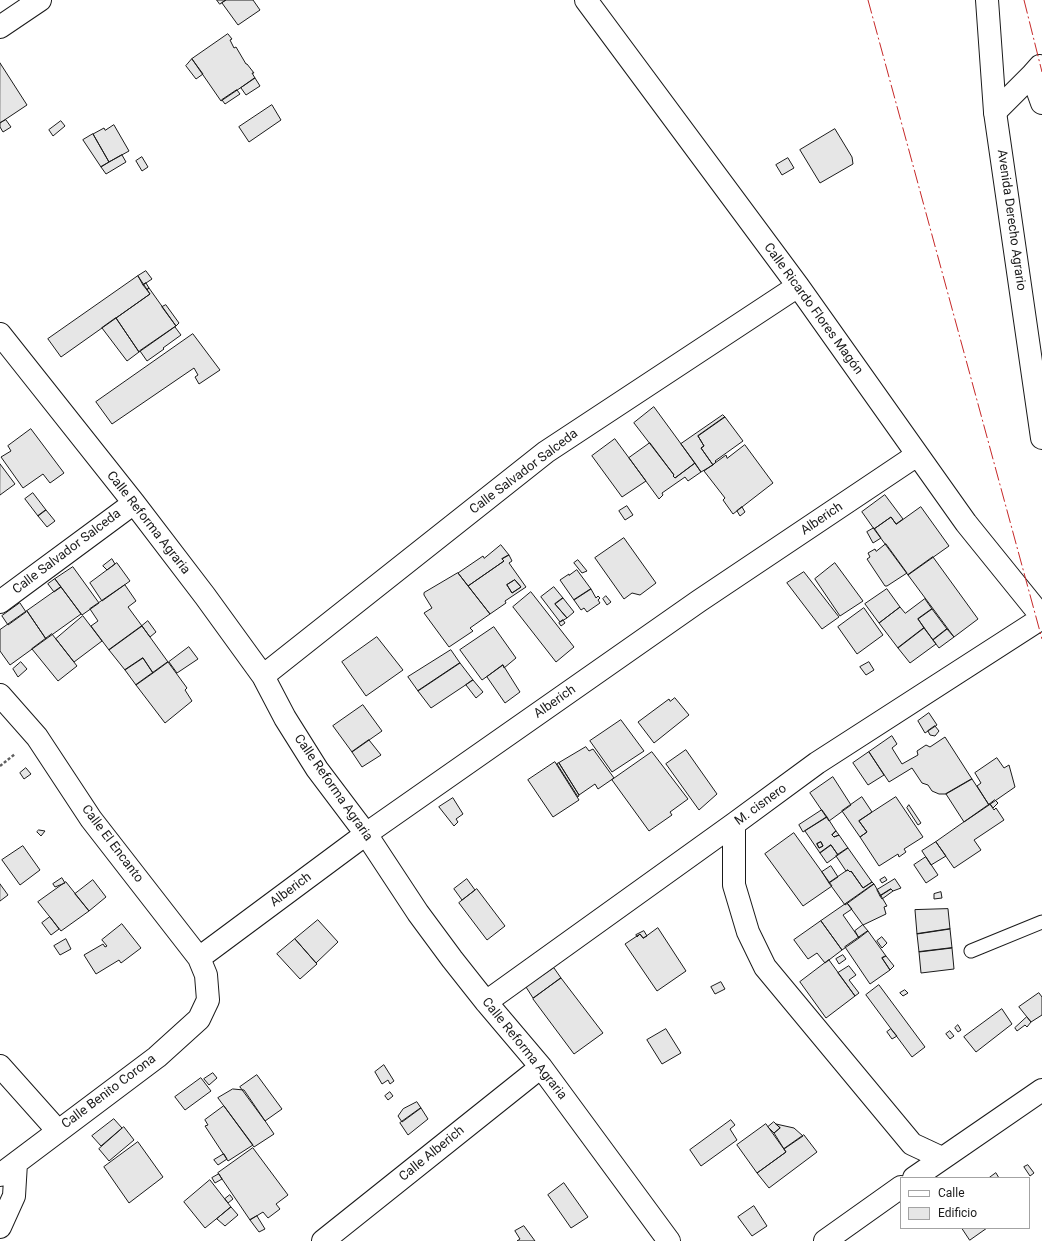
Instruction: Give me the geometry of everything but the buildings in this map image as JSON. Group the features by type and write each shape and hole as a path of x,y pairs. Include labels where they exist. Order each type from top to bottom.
{"street":[{"path":"0,27 40,0"},
{"name":"Calle Ricardo Flores Magón","path":"586,0 798,286 966,523 1042,618"},
{"name":"Avenida Derecho Agrario","path":"988,0 996,112 1042,438"},
{"path":"996,112 1037,70"},
{"path":"1037,70 1042,102"},
{"name":"Calle Salvador Salceda","path":"263,676 546,452 798,286"},
{"name":"Calle Reforma Agraria","path":"3,343 134,503 205,596 263,676 285,718 317,769 366,834 418,914 486,1002 541,1067 669,1241"},
{"name":"Alberich","path":"199,958 366,834 699,600 917,455"},
{"name":"Calle Salvador Salceda","path":"0,602 134,503"},
{"name":"M. cisnero","path":"486,1002 817,763 1042,618"},
{"name":"Calle El Encanto","path":"0,695 37,737 91,819 199,958 206,976 208,1000"},
{"path":"734,824 734,885 748,932 765,967 912,1144 942,1158"},
{"name":"Calle Benito Corona","path":"8,1169 156,1057 199,1019 208,1000"},
{"path":"0,1066 58,1130"},
{"name":"Calle Alberich","path":"323,1241 541,1067"},
{"path":"915,1177 1042,1090"},
{"path":"0,1227 14,1196 8,1169"},
{"path":"825,1241 900,1188"}],"lane":[{"path":"971,951 1042,922"}],"power":[{"path":"868,0 1042,639"},
{"path":"1024,0 1042,72"}]}
